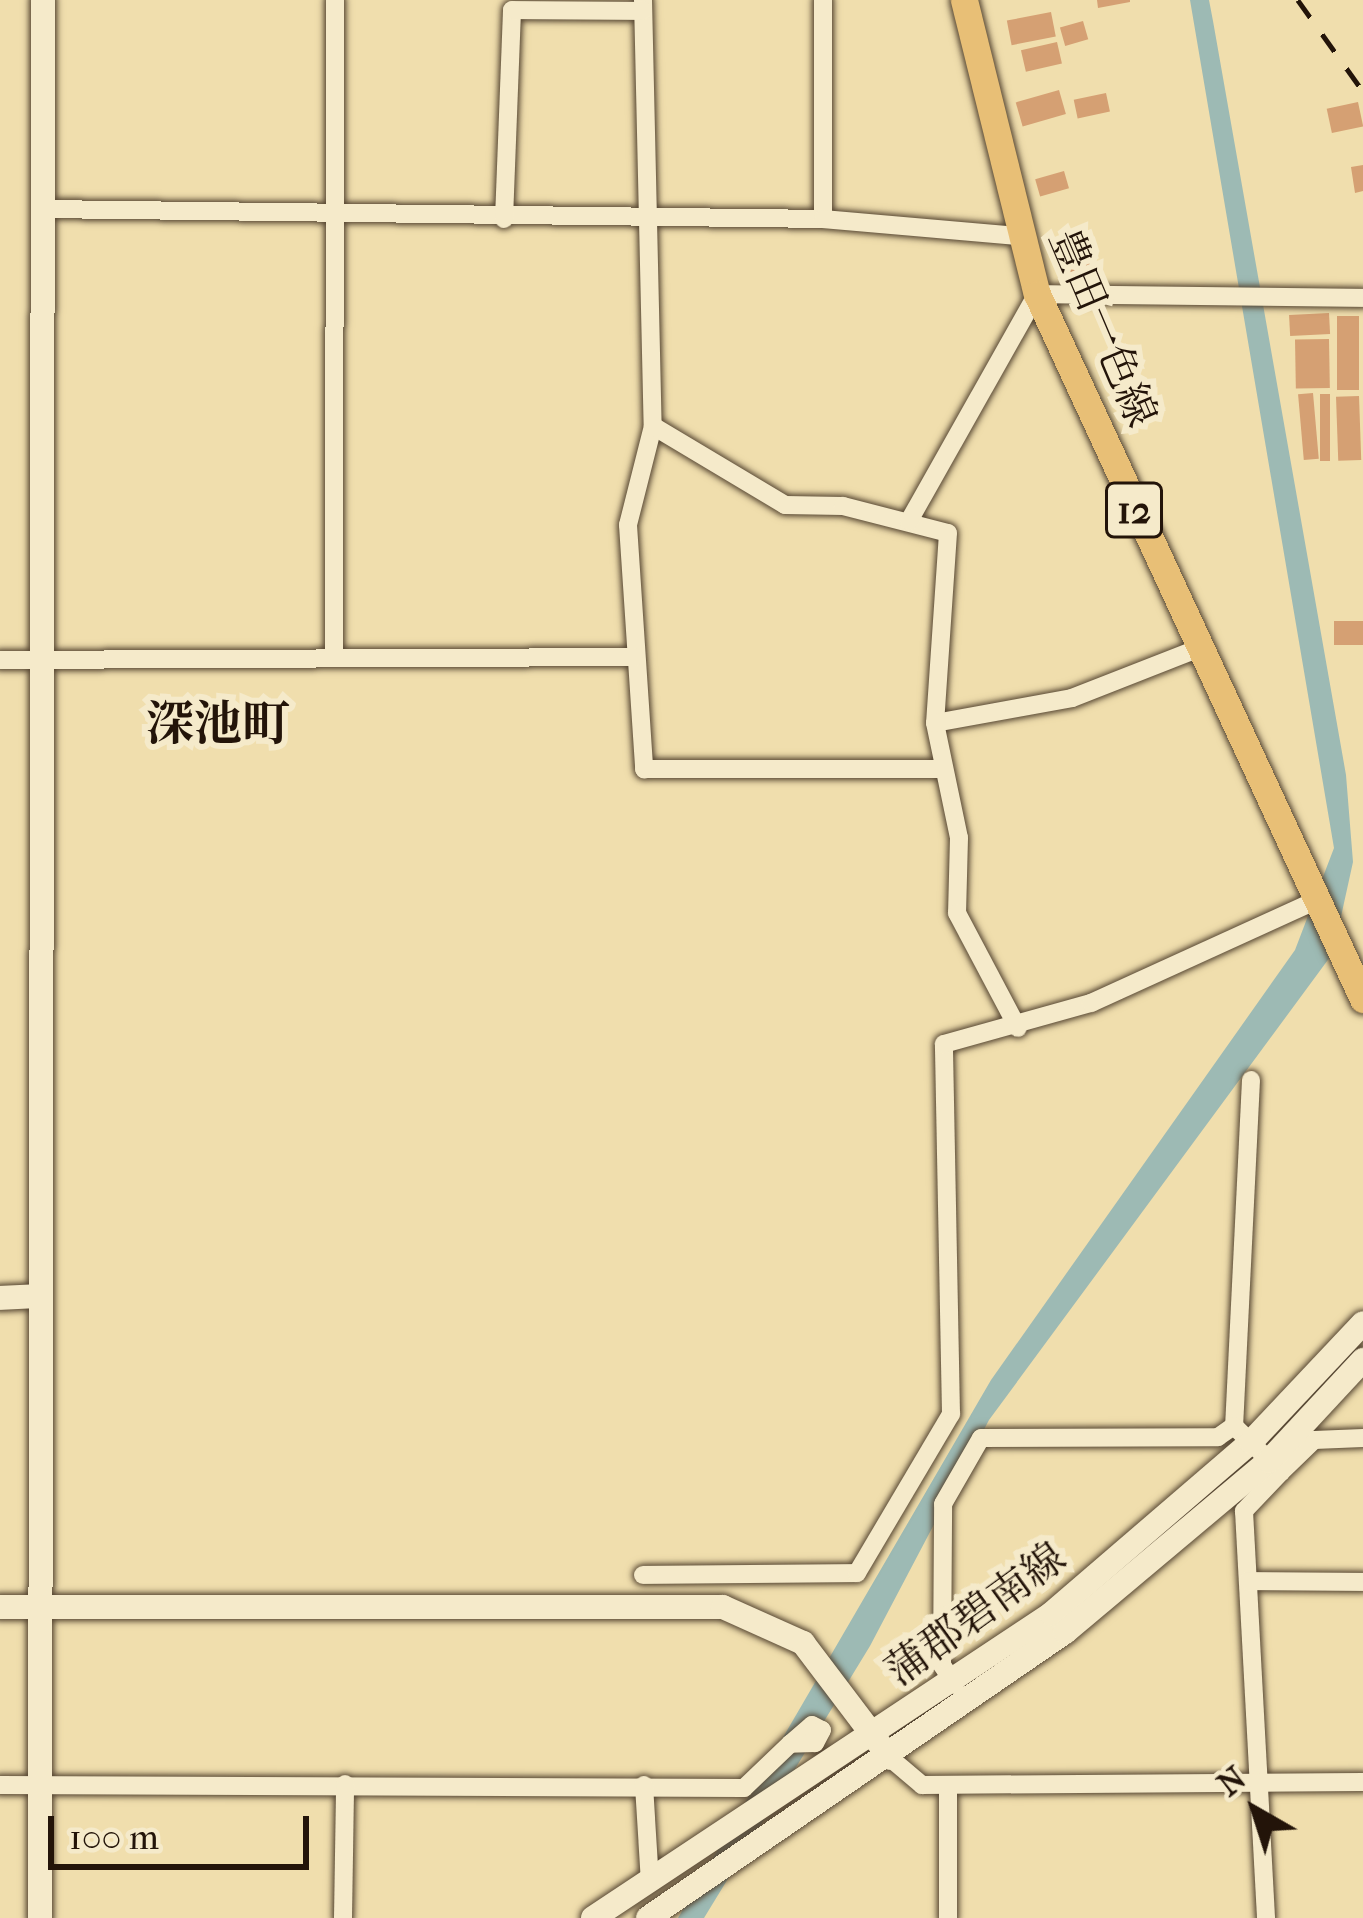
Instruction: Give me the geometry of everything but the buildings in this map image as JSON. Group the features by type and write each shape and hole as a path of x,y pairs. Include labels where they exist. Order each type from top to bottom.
{"main road":[{"name":"豊田一色線","path":"964,0 1016,236 1037,294 1197,649 1363,999"}],"street":[{"path":"40,1918 43,0"},
{"path":"334,658 335,0"},
{"path":"823,0 823,219"},
{"path":"503,219 512,10 643,6 652,426 628,525 644,769 942,769"},
{"path":"42,209 338,210 503,219 823,219 1016,236"},
{"path":"909,521 1037,294 1363,298"},
{"path":"652,426 785,505 909,521 948,532 935,723 958,838 957,914 1018,1028"},
{"path":"935,723 1072,698 1197,649"},
{"path":"0,660 634,657"},
{"path":"643,1575 857,1574 951,1414 944,1044 1018,1028 1315,901"},
{"path":"1252,1080 1259,1450 1244,1511 1255,1784 1266,1918"},
{"path":"0,1298 40,1296"},
{"name":"蒲郡碧南線","path":"649,1918 883,1747 955,1684 1259,1450 1363,1323"},
{"name":"蒲郡碧南線","path":"592,1918 883,1747 1065,1632 1259,1450 1363,1360"},
{"path":"955,1684 942,1665 943,1504 981,1438 1218,1437 1259,1450 1314,1440 1363,1438"},
{"path":"1248,1581 1363,1582"},
{"path":"0,1607 723,1607 803,1643 904,1780 948,1785 1363,1782"},
{"path":"0,1785 744,1788 790,1744"},
{"path":"343,1918 345,1784"},
{"path":"644,1785 650,1882"},
{"path":"948,1785 948,1918"}],"water":[{"path":"1190,0 1209,0 1346,775 1353,862 1333,953 989,1420 870,1646 704,1918 678,1918 991,1380 1295,950 1334,848"}],"railway":[{"path":"1298,0 1363,91"}],"district":[{"name":"深池町","path":"218,725"}]}
